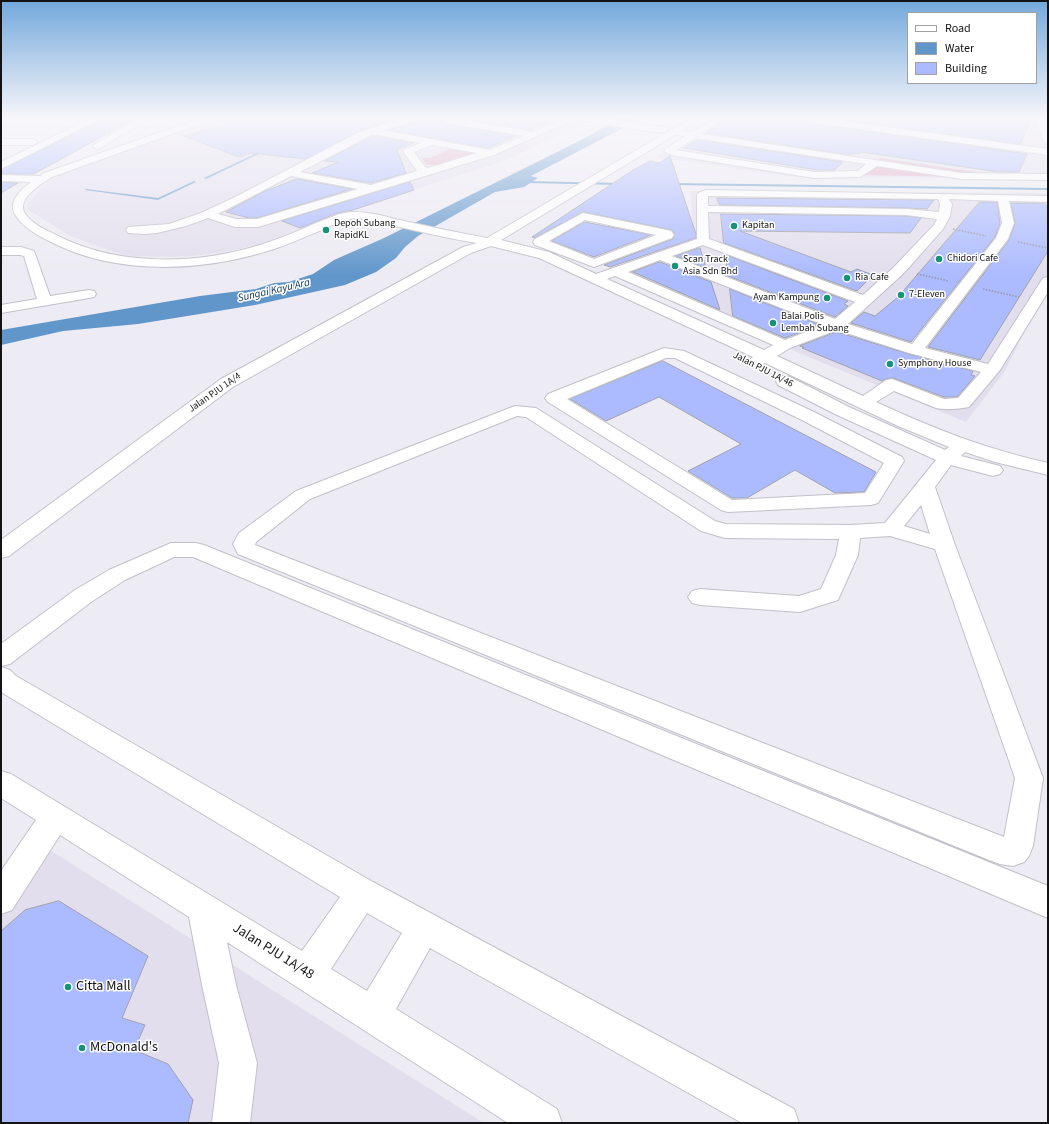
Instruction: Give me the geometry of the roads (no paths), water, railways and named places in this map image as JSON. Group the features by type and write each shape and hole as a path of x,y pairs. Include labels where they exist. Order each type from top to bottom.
{"street":[{"path":"59,170 32,186 18,202 20,214 26,221 48,236 76,250 119,260 173,261 226,257 266,247 338,219 355,216 372,216 480,242 600,170"},
{"path":"132,230 142,231 176,227 208,214 294,170"},
{"path":"480,242 600,170"},
{"path":"782,170 814,175 860,174 865,170"},
{"path":"924,170 961,176 1048,177"},
{"path":"957,170 997,176"},
{"path":"208,214 234,222 258,223 429,171"},
{"path":"291,172 371,188"},
{"path":"1,178 42,179"},
{"path":"703,241 702,195 706,193 1048,199"},
{"path":"759,360 785,345 837,325 865,301 899,270 939,226 944,216 946,204 942,196"},
{"path":"915,350 1002,239 1008,223 1002,199"},
{"path":"702,209 906,212 944,216"},
{"path":"583,216 668,235 594,263 572,263 538,241 583,216"},
{"path":"594,279 618,272 703,241 865,301"},
{"name":"Jalan PJU 1A/46","path":"480,242 544,255 572,263 594,279 759,360 817,398 843,411 954,452 1048,483"},
{"name":"Jalan PJU 1A/46","path":"480,242 529,258 759,360 864,403 954,452 1002,458 1048,468"},
{"name":"Jalan PJU 1A/4","path":"1,551 227,382 480,242"},
{"path":"1,252 20,251 30,254 45,302"},
{"path":"661,256 837,325 915,350 992,370"},
{"path":"618,272 785,345"},
{"path":"864,403 892,384 942,404 963,403 992,370 1048,281"},
{"path":"1,309 89,294"},
{"path":"664,353 678,354 820,422 895,461 871,499 728,506 554,398 664,353"},
{"path":"796,410 817,398"},
{"path":"925,487 944,545 1029,778 1018,846 1013,852 1000,850 246,549 244,544 247,538 303,495 515,411 521,410 530,412 708,526 725,531 850,532 891,529 944,545"},
{"path":"820,422 843,411"},
{"path":"891,529 954,452"},
{"path":"700,597 800,604 830,594 848,555 850,532"},
{"path":"1,657 82,596 117,575 171,550 196,550 1048,902"},
{"path":"1,677 14,687 362,893 780,1123"},
{"name":"Jalan PJU 1A/48","path":"1,783 204,908 543,1123"},
{"path":"1,899 55,817"},
{"path":"307,974 362,893"},
{"path":"204,908 219,985 238,1063 231,1123"},
{"path":"373,1015 424,927"}],"water":[{"name":"Sungai Kayu Ara","path":"520,170 542,170 531,176 538,178 524,187 495,192 418,236 405,247 396,258 376,272 345,285 255,305 138,324 63,331 1,345 1,330 200,296 256,289 274,283 289,282 313,274 334,260 384,238"}],"waterway":[{"path":"205,178 221,170"},
{"path":"86,190 158,199 195,182"},
{"path":"526,182 620,184"},
{"path":"672,184 1048,189"}],"place":[{"name":"Kapitan","path":"734,226"},
{"name":"Depoh Subang RapidKL","path":"326,230"},
{"name":"Chidori Cafe","path":"939,259"},
{"name":"Scan Track Asia Sdn Bhd","path":"675,266"},
{"name":"Ria Cafe","path":"847,278"},
{"name":"7-Eleven","path":"901,295"},
{"name":"Ayam Kampung","path":"827,298"},
{"name":"Balai Polis Lembah Subang","path":"773,323"},
{"name":"Symphony House","path":"890,364"},
{"name":"Citta Mall","path":"68,987"},
{"name":"McDonald's","path":"82,1048"}]}
